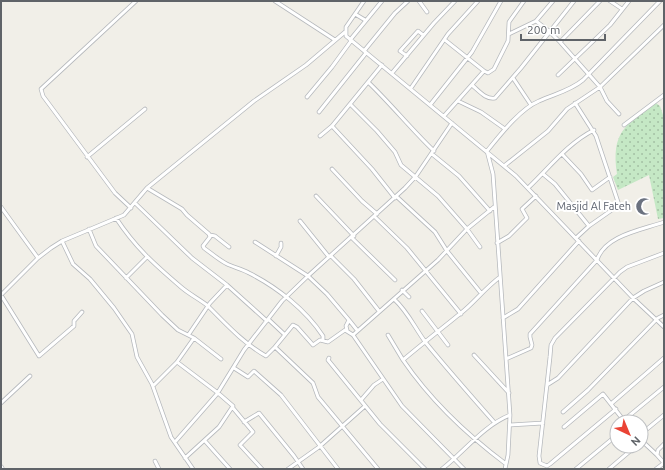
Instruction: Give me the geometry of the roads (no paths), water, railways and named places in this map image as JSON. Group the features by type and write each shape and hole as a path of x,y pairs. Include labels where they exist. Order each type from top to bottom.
{"street":[{"path":"131,208 115,193 87,157 43,96 41,89 136,1"},
{"path":"275,1 335,40"},
{"path":"82,312 74,321 74,326 39,356 1,295 38,258 62,241 124,215 147,188 254,101 306,65 345,32 346,27 364,1"},
{"path":"307,97 332,67 365,20 382,1"},
{"path":"320,112 395,13 408,1"},
{"path":"419,1 427,12"},
{"path":"392,73 423,35 455,1"},
{"path":"411,88 445,40 478,1"},
{"path":"430,105 468,58 482,37 501,1"},
{"path":"445,40 488,73 494,69 508,41 509,22 524,1"},
{"path":"509,34 536,21 553,1"},
{"path":"472,86 491,99 496,97 513,78 574,1"},
{"path":"560,42 600,1"},
{"path":"610,1 622,9"},
{"path":"558,75 610,25 629,1"},
{"path":"487,151 505,129 531,105 562,91 569,90 579,83 660,1"},
{"path":"355,14 365,20"},
{"path":"536,21 560,42 587,75 600,87 607,101 619,114"},
{"path":"504,166 535,142 575,103 600,87 642,48 664,25"},
{"path":"407,56 400,51 418,31 423,35"},
{"path":"345,32 350,40 487,151 528,188 614,278 664,327"},
{"path":"405,46 411,50"},
{"path":"320,136 332,126 382,65"},
{"path":"444,116 484,71"},
{"path":"513,78 531,105"},
{"path":"368,82 394,107 410,128 433,153 459,176 490,210"},
{"path":"624,124 664,95"},
{"path":"458,101 481,112 505,129"},
{"path":"575,103 594,130 619,205 576,238"},
{"path":"350,104 377,130 396,152 401,165 438,196 468,229 480,247"},
{"path":"87,157 145,109"},
{"path":"175,442 218,392 249,344 286,298 308,276 376,216 415,178 452,123"},
{"path":"332,126 396,197 435,232 447,250 481,293"},
{"path":"528,188 562,154 585,135 594,130"},
{"path":"487,151 493,174 494,207 498,243 510,415 506,464 504,469"},
{"path":"562,154 581,174 592,190 610,177"},
{"path":"332,169 407,248 460,314"},
{"path":"543,174 556,184 590,226"},
{"path":"147,188 182,209 210,235 215,236 230,247"},
{"path":"316,196 395,280"},
{"path":"498,243 509,236 527,218 522,209 536,196"},
{"path":"135,203 192,258 284,334"},
{"path":"1,207 38,258"},
{"path":"353,335 494,207"},
{"path":"116,218 130,238 147,257 181,287 208,306 215,315 249,344 266,356 284,334 294,325 312,344 323,340 328,342 347,330"},
{"path":"300,221 330,257 354,279 379,310"},
{"path":"506,359 531,348 532,345 530,334 597,260 603,249 611,242 664,222"},
{"path":"89,229 96,246 171,324 182,332 189,334 221,359"},
{"path":"210,235 203,246 204,248 228,265 236,266 249,273 286,298 311,320 323,336 323,340"},
{"path":"62,241 73,264 90,279 114,308 132,334 137,357 153,386 160,409 175,442 193,469"},
{"path":"503,318 518,309 579,241"},
{"path":"255,242 308,276 327,294 357,330"},
{"path":"276,256 281,243"},
{"path":"616,409 547,466 540,463 539,460 547,385 552,345 555,338 614,278 627,267 664,253"},
{"path":"126,278 147,257"},
{"path":"403,360 425,340 460,314 500,277"},
{"path":"547,385 558,378 634,298 644,291 664,282"},
{"path":"189,334 208,306 226,285"},
{"path":"402,290 409,297"},
{"path":"394,299 408,313 425,340 494,422"},
{"path":"422,311 448,345"},
{"path":"563,412 588,390 656,320 664,315"},
{"path":"349,320 346,326 347,330 353,335 402,406 464,469"},
{"path":"388,335 403,360 435,401 475,440 506,464"},
{"path":"153,386 177,362 194,338"},
{"path":"275,346 313,383 318,397 378,469"},
{"path":"474,355 508,393"},
{"path":"329,358 328,360 365,406 403,448 425,469"},
{"path":"612,403 664,358"},
{"path":"177,362 232,404 233,408 254,432 240,445 262,469"},
{"path":"234,368 248,377 254,371 272,385 338,469"},
{"path":"1,403 30,376"},
{"path":"361,400 374,385 383,379"},
{"path":"632,414 664,386"},
{"path":"564,427 601,395 605,395 619,414"},
{"path":"288,469 320,446 365,406"},
{"path":"185,458 219,427 233,408"},
{"path":"244,422 258,413 303,469"},
{"path":"442,469 454,460 494,422 510,415"},
{"path":"649,427 664,415"},
{"path":"510,425 543,423"},
{"path":"205,441 230,469"},
{"path":"576,469 609,442"},
{"path":"657,456 658,450 664,444"},
{"path":"649,448 664,463 656,469"},
{"path":"609,469 627,454"},
{"path":"155,461 159,469"}],"place":[{"name":"Masjid Al Fateh","path":"644,206"}]}
